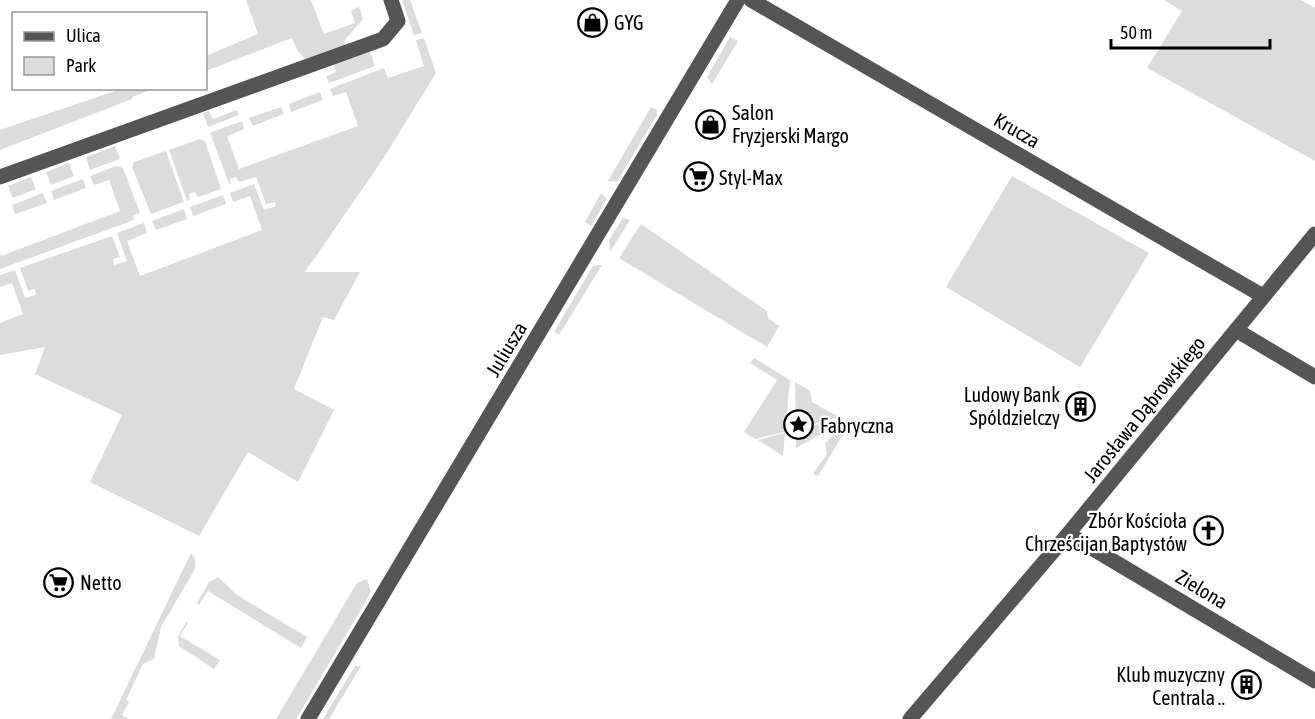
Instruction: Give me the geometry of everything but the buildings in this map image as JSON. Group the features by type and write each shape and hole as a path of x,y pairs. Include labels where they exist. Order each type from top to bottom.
{"street":[{"path":"0,177 382,39 398,21 391,0"},
{"name":"Juliusza","path":"308,719 738,0"},
{"name":"Krucza","path":"751,0 1263,296"},
{"name":"Jarosława Dąbrowskiego","path":"910,719 1068,534 1315,234"},
{"path":"1236,330 1315,377"},
{"name":"Zielona","path":"1068,534 1315,681"}],"green space":[{"path":"246,0 311,0 324,34 355,23 351,11 359,7 363,19 344,41 345,45 305,59 297,50 292,38 207,71 207,56 258,34"},
{"path":"402,0 410,0 422,33 414,35"},
{"path":"1164,0 1301,0 1315,8 1315,161 1147,68 1182,11"},
{"path":"730,37 738,41 712,84 707,77"},
{"path":"424,38 436,73 383,159 305,272 360,272 334,320 323,317 294,389 334,410 298,482 248,452 199,536 90,482 122,415 35,374 45,347 0,355 0,323 23,314 12,283 0,287 0,275 15,270 25,298 36,295 35,289 28,291 20,268 112,236 120,257 113,259 114,265 127,261 117,233 144,223 147,233 127,241 140,276 262,230 250,196 233,202 230,193 254,184 264,210 276,206 275,202 266,204 256,177 239,182 236,177 230,179 230,186 210,133 242,121 244,129 227,136 239,169 358,126 346,92 333,96 330,89 384,68 388,78 424,66 416,40"},
{"path":"370,52 375,66 329,83 326,76 336,72 334,64"},
{"path":"118,90 150,90 0,150 0,130"},
{"path":"320,92 323,100 291,112 289,104"},
{"path":"281,107 284,114 253,126 249,118"},
{"path":"651,107 657,110 657,115 617,182 608,181"},
{"path":"237,110 239,115 208,127 203,113 209,111 213,119"},
{"path":"200,139 205,141 221,189 198,197 195,192 189,194 190,200 187,201 169,150"},
{"path":"115,146 120,159 90,170 86,157"},
{"path":"166,151 184,202 151,214 132,167 134,162"},
{"path":"69,163 74,176 51,185 46,172"},
{"path":"116,166 123,168 140,213 133,215 134,220 0,269 0,253 1,256 120,211 109,180 94,185 90,176"},
{"path":"1012,176 1149,253 1080,367 946,287"},
{"path":"31,177 36,189 13,198 8,186"},
{"path":"83,179 86,188 54,200 51,191"},
{"path":"43,193 47,203 15,214 12,205"},
{"path":"601,193 607,199 591,226 585,222"},
{"path":"223,195 226,204 193,216 190,207"},
{"path":"184,209 187,219 156,230 152,221"},
{"path":"623,218 630,220 610,252 609,240"},
{"path":"641,224 767,311 768,318 779,326 767,347 619,258"},
{"path":"602,265 559,335 554,332 593,266"},
{"path":"754,358 790,380 785,432 755,439 744,432 777,380 750,363"},
{"path":"795,382 810,391 812,402 839,417 796,429"},
{"path":"853,418 818,476 813,474 827,454 825,443"},
{"path":"819,424 821,434 796,448 796,431"},
{"path":"785,433 783,456 758,440"},
{"path":"191,553 195,559 195,569 161,627 154,659 143,664 126,700 129,702 122,715 129,719 111,719"},
{"path":"218,577 237,595 307,637 301,648 208,591 199,605 197,603 209,582"},
{"path":"367,579 371,591 368,598 296,719 276,719 357,583"},
{"path":"186,622 188,623 180,636 220,660 214,669 179,646 178,637"},
{"path":"355,666 361,666 329,719 323,719"}],"place":[{"name":"GYG","path":"593,22"},
{"name":"Salon Fryzjerski Margo","path":"711,124"},
{"name":"Styl-Max","path":"698,177"},
{"name":"Ludowy Bank Spóldzielczy","path":"1081,406"},
{"name":"Fabryczna","path":"799,425"},
{"name":"Zbór Kościoła Chrześcijan Baptystów","path":"1208,531"},
{"name":"Netto","path":"59,582"},
{"name":"Klub muzyczny Centrala ..","path":"1246,685"}]}
